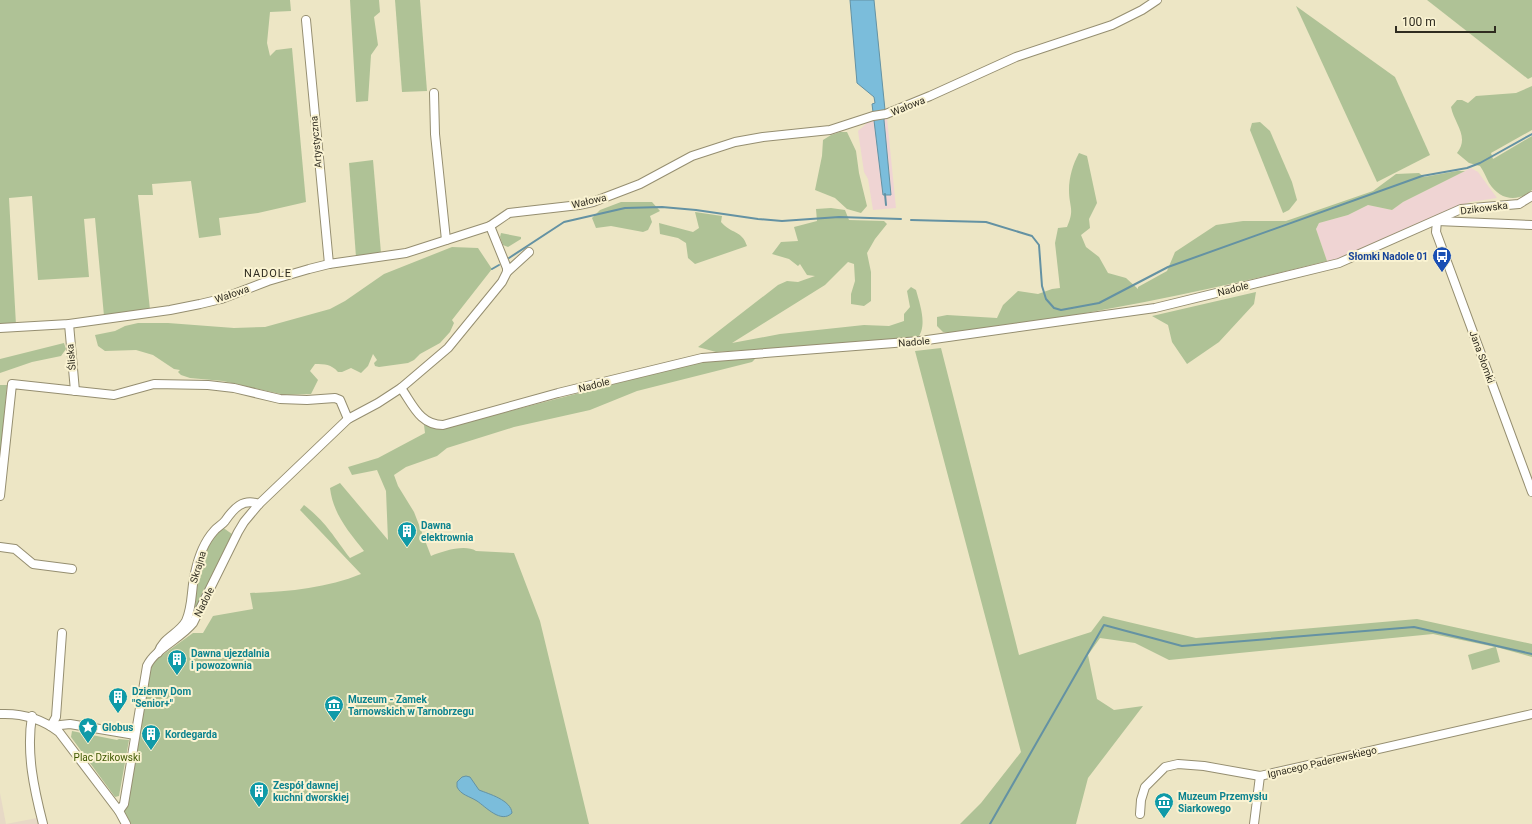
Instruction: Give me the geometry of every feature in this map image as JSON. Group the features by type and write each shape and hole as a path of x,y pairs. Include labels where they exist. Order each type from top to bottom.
{"street":[{"name":"Wałowa","path":"0,328 68,324 170,310 210,302 275,279 329,264 406,254 490,226 509,213 579,205 608,198 640,184 692,156 734,142 763,137 830,130 873,116 886,114 1016,57 1112,25 1157,0"},
{"name":"Artystyczna","path":"306,20 329,264"},
{"path":"434,93 436,134 446,240"},
{"name":"Dzikowska","path":"1437,221 1448,214 1461,210 1519,204 1532,196"},
{"path":"1437,221 1532,224"},
{"name":"Nadole","path":"401,388 423,419 429,424 443,425 558,394 702,358 920,341 1155,308 1339,263 1437,221"},
{"name":"Jana Słomki","path":"1437,221 1436,232 1532,492"},
{"path":"490,226 503,254 507,272"},
{"name":"Nadole","path":"119,811 124,804 147,666 158,652 185,633 193,623 244,522 260,504 348,419 378,403 401,388 448,348 502,282 507,272 529,252"},
{"name":"Śliska","path":"68,324 75,391"},
{"path":"0,496 12,384 114,395 154,384 178,384 234,388 280,399 307,400 335,398 340,400 348,419"},
{"name":"Skrajna","path":"158,652 160,646 166,639 179,630 186,621 190,608 194,574 198,562 214,530 222,525 233,509 242,503 252,501 260,504"},
{"path":"0,547 15,549 33,564 72,570"},
{"path":"51,726 56,717 62,633"},
{"path":"0,714 32,716 59,732 119,811 126,824"},
{"name":"Ignacego Paderewskiego","path":"1140,814 1141,800 1145,787 1165,767 1178,764 1195,765 1260,776 1532,714"},
{"path":"32,716 30,728 32,783 43,824"},
{"path":"51,726 70,724 135,735"},
{"path":"1254,824 1260,776"}],"shaded area":[{"path":"887,118 896,208 873,210 868,179 864,172 858,131 866,124 866,122"},
{"path":"1471,168 1478,172 1497,198 1470,202 1337,259 1327,261 1316,229 1319,223 1348,215 1368,205 1392,210 1403,202"},
{"path":"0,793 6,824 0,824"},
{"path":"37,818 38,824 6,824"}],"green space":[{"path":"0,0 290,0 291,11 270,12 267,43 270,56 276,50 292,48 306,202 258,213 219,218 221,235 199,238 191,181 152,184 153,195 138,195 150,310 104,316 95,218 84,219 89,277 38,280 32,196 9,198 16,325 0,325"},
{"path":"350,0 379,0 380,12 374,17 378,45 371,55 368,101 356,102"},
{"path":"395,0 420,0 427,91 402,92"},
{"path":"1427,0 1532,0 1532,77 1528,79"},
{"path":"1296,6 1395,77 1430,155 1377,182"},
{"path":"1532,86 1532,130 1491,153 1493,159 1532,136 1532,190 1520,197 1509,198 1493,189 1480,166 1469,163 1457,153 1461,147 1462,136 1451,107 1457,100 1462,100 1468,103 1476,96 1516,93"},
{"path":"1260,122 1270,131 1292,182 1297,200 1289,210 1283,213 1250,130 1252,123"},
{"path":"840,132 847,132 856,151 859,173 867,206 861,213 847,209 835,198 815,190 822,156 823,140"},
{"path":"1079,153 1087,156 1097,203 1089,219 1090,228 1081,235 1086,247 1099,257 1108,273 1126,278 1138,289 1138,287 1167,271 1175,252 1216,225 1243,221 1286,221 1373,191 1396,174 1419,173 1424,177 1465,171 1403,202 1392,210 1368,205 1348,215 1319,223 1316,229 1327,261 1189,293 1096,311 955,334 943,332 937,326 937,317 947,315 997,318 1003,305 1018,291 1038,294 1060,288 1055,243 1058,228 1067,227 1071,216 1069,196 1070,180 1073,166"},
{"path":"373,160 381,253 356,257 349,163"},
{"path":"621,202 652,202 660,211 650,216 652,222 648,230 643,232 611,226 596,228 592,218 600,210"},
{"path":"831,208 845,210 849,220 884,221 887,224 875,239 867,253 871,272 871,301 864,306 851,304 851,294 855,281 854,264 848,262 825,285 732,343 780,334 864,325 889,326 904,321 904,314 910,307 907,291 911,287 916,290 923,322 917,339 716,352 698,347 778,285 787,281 798,282 815,276 807,275 800,264 798,266 789,259 772,254 781,242 798,241 794,227 817,221 816,209"},
{"path":"695,212 722,216 721,222 742,237 747,246 695,264 688,258 686,243 678,238 660,234 659,223 693,232 699,228"},
{"path":"501,233 521,237 521,239 508,247 503,245 500,237"},
{"path":"452,247 478,248 492,269 452,320 454,323 450,332 440,343 420,354 408,363 379,367 375,366 374,363 377,360 373,354 368,366 361,373 351,368 338,372 333,367 328,365 315,364 310,371 318,380 311,394 285,395 223,381 190,378 181,375 178,372 180,370 174,369 153,355 136,350 105,351 98,346 95,335 115,331 125,326 138,323 168,323 234,328 265,327 330,309 345,301 384,274"},
{"path":"1256,292 1254,304 1219,342 1187,364 1172,342 1168,325 1152,316"},
{"path":"64,343 66,349 61,356 32,362 0,373 0,359"},
{"path":"941,348 1019,655 1091,632 1103,616 1196,638 1417,619 1532,644 1532,657 1496,647 1500,662 1472,670 1468,655 1495,647 1433,634 1169,660 1135,643 1100,638 1088,655 1097,699 1114,710 1143,706 1088,778 1076,824 960,824 981,803 1021,752 915,351"},
{"path":"750,357 755,359 752,362 637,391 590,410 514,427 447,448 437,456 406,467 394,475 398,486 414,512 431,556 448,550 460,548 476,551 514,553 540,621 589,824 130,824 122,811 150,664 193,633 203,633 213,616 253,609 250,593 278,592 321,586 361,574 300,510 304,505 312,512 329,530 350,558 364,551 342,522 334,506 330,488 340,483 388,540 386,491 377,470 352,475 348,467 378,458 425,433 424,425 437,428 460,424 691,363"},
{"path":"0,385 7,385 0,465"},
{"path":"222,527 232,534 190,621 202,554"},
{"name":"Plac Dzikowski","path":"72,731 117,740 129,740 119,796 115,797 71,737"}],"water":[{"path":"850,0 874,0 885,110 884,120 891,195 883,195 872,104 875,103 874,97 857,83"},
{"path":"462,777 470,777 479,790 508,804 512,813 508,816 498,816 461,792 457,787 457,782"}],"waterway":[{"path":"911,220 986,222 1032,236 1039,245 1042,286 1046,299 1054,308 1061,310 1099,303 1168,267 1422,176 1467,168 1480,163 1532,134"},
{"path":"885,194 886,205"},
{"path":"509,258 564,222 625,208 662,207 782,221 839,217 901,219"},
{"path":"492,269 499,265"},
{"path":"990,824 1104,625 1182,646 1414,627 1532,654"}],"place":[{"name":"Słomki Nadole 01","path":"1442,273"},
{"name":"Dawna elektrownia","path":"407,548"},
{"name":"Dawna ujezdalnia i powozownia","path":"177,676"},
{"name":"Dzienny Dom \"Senior+\"","path":"118,714"},
{"name":"Muzeum - Zamek Tarnowskich w Tarnobrzegu","path":"334,722"},
{"name":"Globus","path":"88,744"},
{"name":"Kordegarda","path":"151,751"},
{"name":"Zespół dawnej kuchni dworskiej","path":"259,808"},
{"name":"Muzeum Przemysłu Siarkowego","path":"1164,819"}],"district":[{"name":"NADOLE","path":"268,273"}]}
